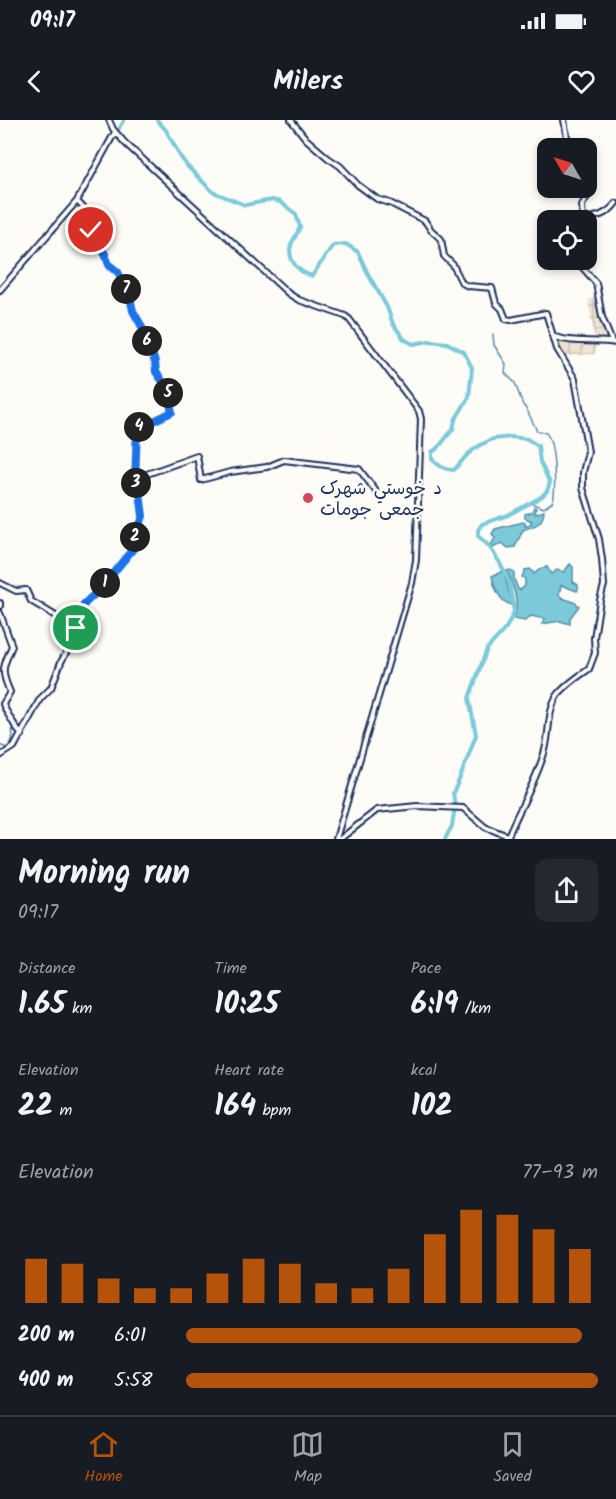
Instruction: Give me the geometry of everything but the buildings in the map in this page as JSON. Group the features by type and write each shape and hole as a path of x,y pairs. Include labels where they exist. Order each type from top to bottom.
{"street":[{"path":"109,120 116,133 290,294 349,319 419,411 421,419 417,518 412,583 338,839"},
{"path":"291,120 306,139 340,166 360,188 377,200 390,203 425,221 432,232 441,239 444,256 453,265 462,283 468,286 492,288 496,303 508,320 533,317 546,312 557,349 575,382 588,452 583,472 583,485 599,539 604,585 594,638 595,653 591,666 557,697 550,713 545,749 536,775 507,837 485,827 467,810 460,807 417,806 377,810 338,839"},
{"path":"564,120 567,138"},
{"path":"0,290 77,202 116,133"},
{"path":"0,756 11,750 22,735 40,699 51,688 84,604 99,590 133,549 143,516 140,493 135,481 137,429 172,412 166,386 156,372 155,362 141,325 133,311 130,297 118,272 110,267 105,254 92,235 88,218 90,215 77,202"},
{"path":"597,216 609,211 616,203"},
{"path":"555,337 564,340 614,342 602,317 596,283 585,270"},
{"path":"136,478 197,456 201,480 230,472 267,467 284,460 359,469 375,490"},
{"path":"0,583 16,591 26,590 31,601 76,628"},
{"path":"0,613 12,646 2,669 2,681 10,692 3,708 22,735"}],"shaded area":[{"path":"599,295 602,317 612,342 597,340 595,354 562,356 555,337 595,340 588,300"}],"water":[{"path":"534,507 536,508 535,514 544,511 542,520 523,530 515,547 508,548 502,543 493,548 491,545 495,538 492,534 495,529 523,522 525,526 529,525 532,521 525,518 525,514 532,512"},
{"path":"570,564 573,567 573,582 578,585 578,589 577,591 561,585 559,595 579,606 570,618 570,624 560,621 542,624 545,619 531,616 525,621 514,619 516,600 507,571 514,572 514,579 520,590 525,586 525,579 522,577 525,570 530,569 534,574 547,567 551,574 557,570 564,572"},
{"path":"504,572 512,605 501,598 494,585 492,576"}],"waterway":[{"path":"79,200 124,120"},
{"path":"157,120 166,130 187,166 213,192 245,205 272,200 280,202 296,214 300,227 290,250 292,260 302,272 312,276 333,245 346,244 358,252 387,307 393,324 404,339 413,344 430,341 447,343 464,352 472,368 469,397 455,420 453,429 432,452 432,459 437,464 454,470 468,454 493,439 511,437 527,439 538,446 540,462 550,483 547,491 541,497 508,515 482,524 478,530 478,536 489,546 509,582 514,612 506,628 487,649 469,698 476,735 453,793 455,807 452,826 445,839"},
{"path":"0,293 11,281"},
{"path":"493,334 494,345 506,364 505,373 515,383 523,405 537,431 546,433 549,438 553,455 553,501 544,508 530,503"},
{"path":"6,692 3,705 6,714"},
{"path":"0,745 6,748 11,743 13,733 11,723"},
{"path":"10,746 17,736"},
{"path":"0,752 8,749"}],"place":[{"name":"د خوستي شهرک جمعی جومات","path":"308,498"}],"route":[{"path":"76,628 84,604 99,590 135,544 134,540 143,516 140,493 135,481 137,429 172,412 166,386 156,372 155,362 141,325 133,311 130,297 118,272 110,267 91,230"}]}
